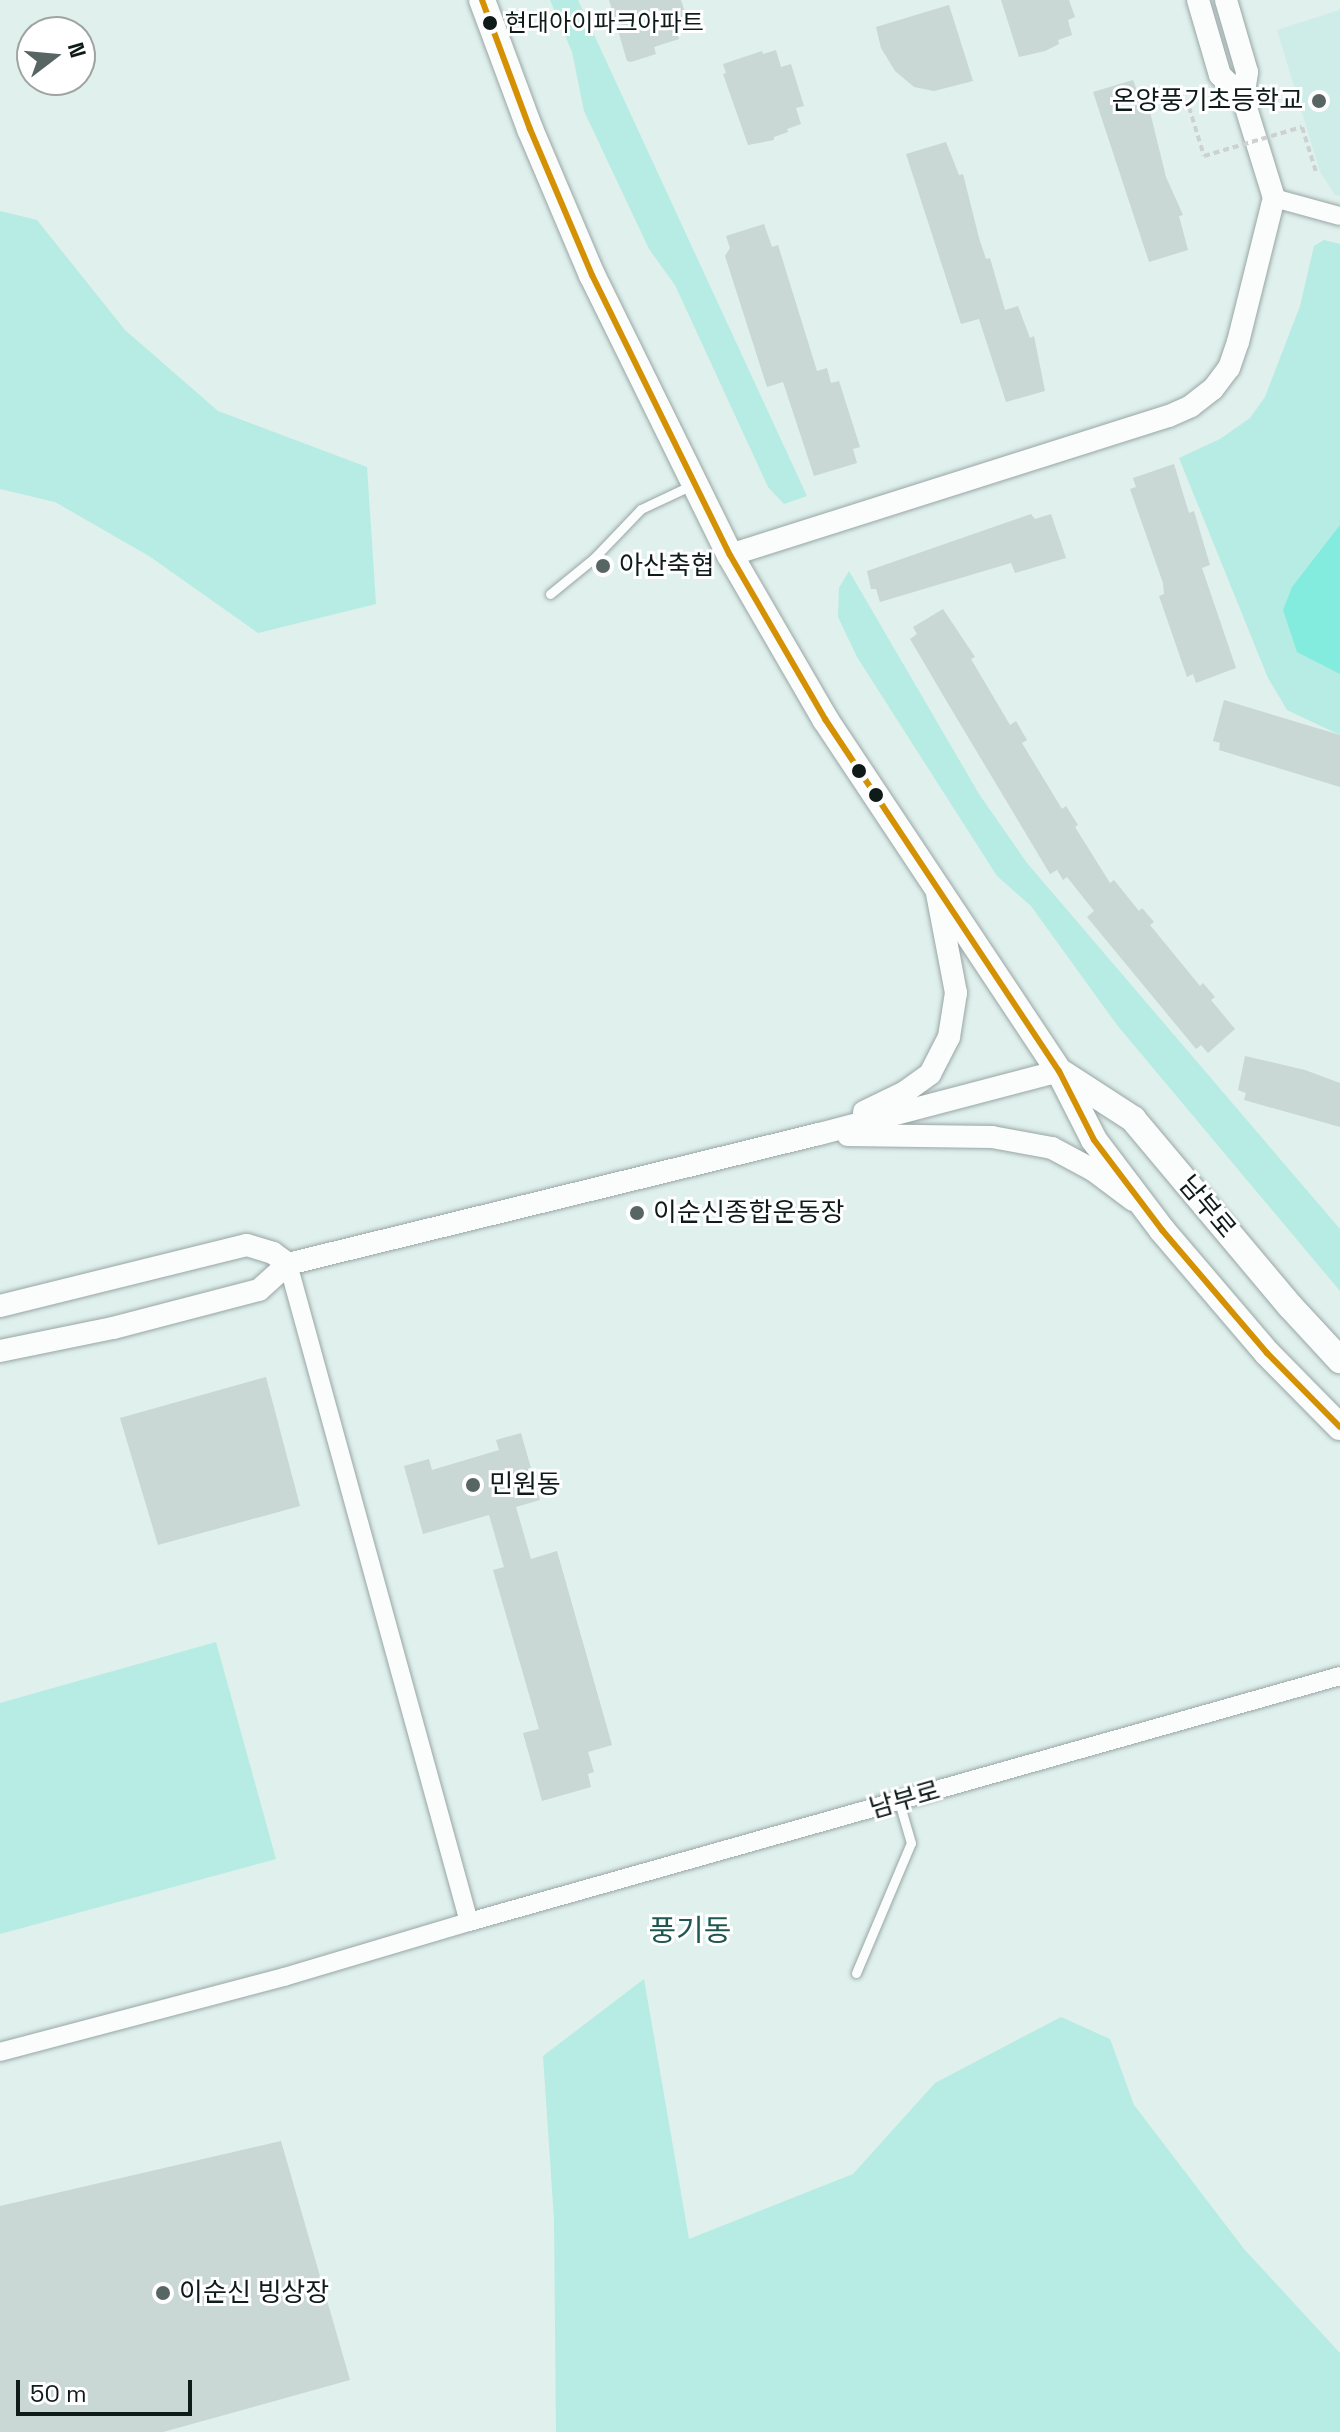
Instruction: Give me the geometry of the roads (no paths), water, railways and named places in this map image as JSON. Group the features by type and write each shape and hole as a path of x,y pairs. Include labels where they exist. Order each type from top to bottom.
{"main road":[{"name":"남부로","path":"482,0 530,129 592,275 730,555 825,719 1059,1071 1094,1140 1147,1210 1267,1353 1340,1427"},
{"name":"남부로","path":"1059,1071 1133,1119 1290,1306 1340,1360"}],"street":[{"path":"1198,0 1220,75 1243,98"},
{"path":"730,555 1169,416 1191,406 1213,389 1229,368 1274,198 1243,98 1247,72 1226,0"},
{"path":"1274,198 1340,216"},
{"path":"819,1134 905,1092 930,1074 949,1037 956,993 935,886"},
{"path":"0,1351 113,1328 259,1290 288,1264 819,1134 1059,1071"},
{"path":"819,1134 992,1137 1052,1148 1093,1170 1147,1210"},
{"path":"0,1306 247,1245 273,1253 288,1264 469,1922"},
{"name":"남부로","path":"0,2052 284,1977 1340,1676"}],"lane":[{"path":"550,594 594,558 641,509 695,484"},
{"path":"856,1973 911,1843 899,1802"}],"place":[{"name":"현대아이파크아파트","path":"490,23"},
{"name":"온양풍기초등학교","path":"1319,101"},
{"name":"아산축협","path":"603,566"},
{"name":"이순신종합운동장","path":"637,1213"},
{"name":"민원동","path":"473,1485"},
{"name":"이순신 빙상장","path":"163,2293"}],"district":[{"name":"풍기동","path":"690,1931"}]}
